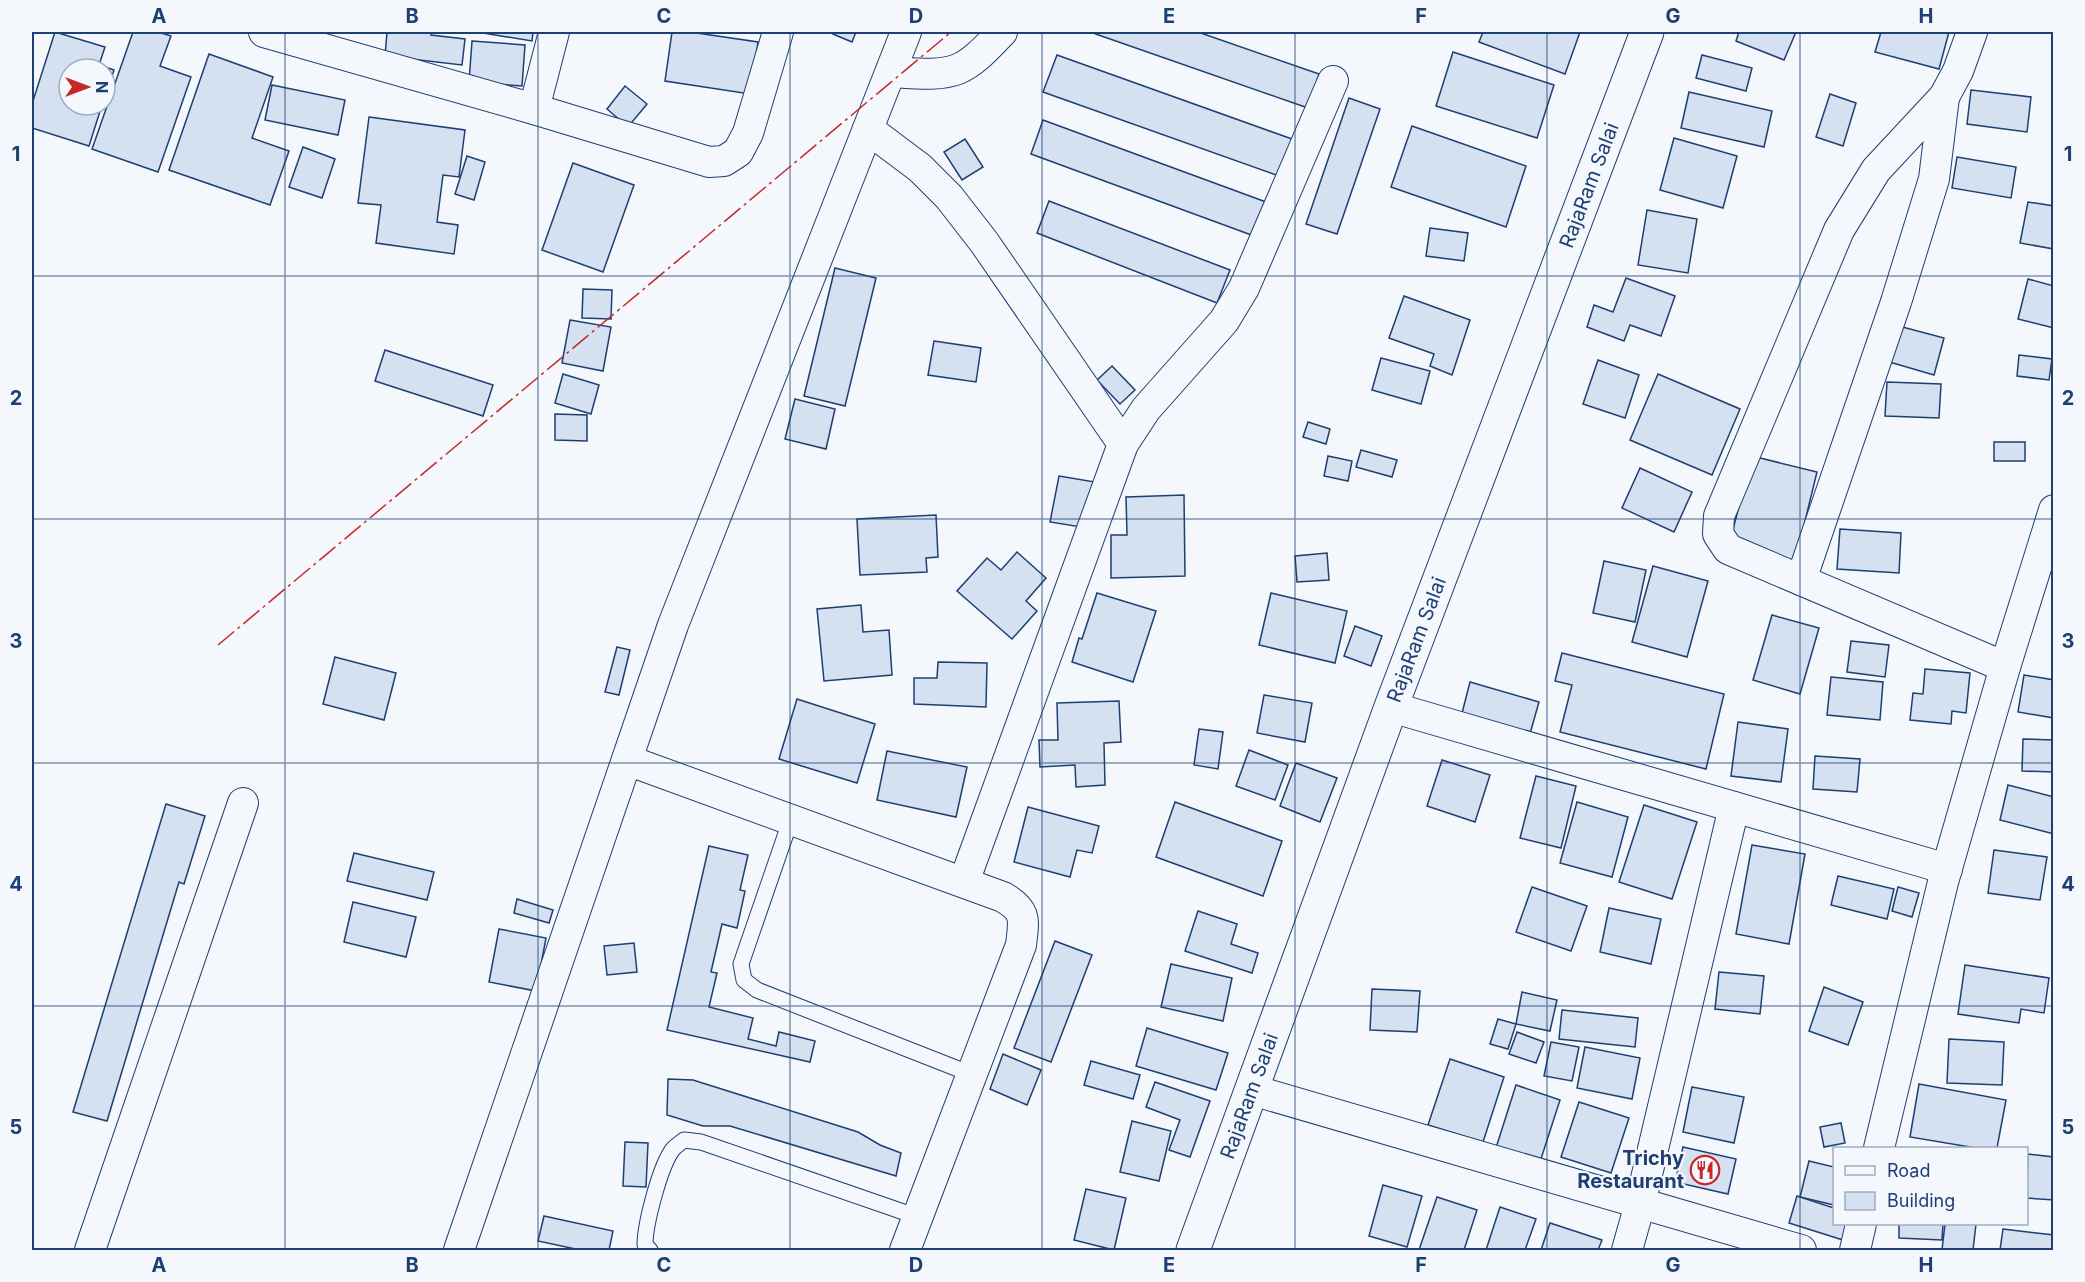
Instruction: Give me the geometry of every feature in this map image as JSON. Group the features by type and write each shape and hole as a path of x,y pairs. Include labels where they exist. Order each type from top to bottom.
{"street":[{"path":"534,109 554,32"},
{"path":"282,34 709,162 724,161 738,152 748,133 778,32"},
{"path":"459,1251 673,625 906,32"},
{"path":"891,72 932,74 958,69 1002,32"},
{"name":"RajaRam Salai","path":"1193,1251 1391,707 1647,32"},
{"path":"1972,32 1958,71 1944,97 1876,170 1839,230 1719,516 1718,534 1728,549 2005,667"},
{"path":"964,882 1124,444 1146,409 1224,321 1244,288 1333,81"},
{"path":"1801,580 1896,302 1934,179 1944,97"},
{"path":"868,129 920,168 949,197 984,242 1124,444"},
{"path":"1879,1147 1947,869 2005,667 2054,510"},
{"path":"1391,707 1947,869"},
{"path":"627,760 964,882 1017,905 1024,921 1021,945 905,1251"},
{"path":"90,1251 243,803"},
{"path":"1627,1251 1734,807"},
{"path":"1252,1090 1801,1251"},
{"path":"1855,1251 1861,1225"}],"lane":[{"path":"791,819 741,964 744,980 757,990 971,1074"},
{"path":"650,1251 645,1245 645,1229 666,1160 674,1148 684,1140 701,1142 918,1217"}],"building":[{"path":"55,32 105,47 102,57 57,57 57,117 98,117 89,146 32,128 32,104"},
{"path":"133,32 158,32 171,36 160,66 191,77 158,172 92,149 103,117 117,117 117,78"},
{"path":"387,32 431,32 431,35 465,39 462,65 385,56"},
{"path":"477,32 533,32 532,41"},
{"path":"672,32 690,32 758,42 750,94 665,81"},
{"path":"834,32 856,32 852,42 833,34"},
{"path":"1090,32 1198,32 1319,74 1308,108"},
{"path":"1483,32 1580,32 1565,74 1479,42"},
{"path":"1739,32 1796,32 1784,60 1736,41"},
{"path":"1881,32 1949,32 1939,69 1875,52"},
{"path":"472,41 525,45 522,86 469,82"},
{"path":"1453,52 1554,85 1537,138 1436,106"},
{"path":"209,54 273,77 252,138 289,151 270,205 169,170"},
{"path":"1057,55 1292,139 1279,176 1043,92"},
{"path":"1702,55 1752,68 1746,91 1696,78"},
{"path":"272,85 345,100 338,135 265,120"},
{"path":"625,86 647,104 628,127 607,109"},
{"path":"1971,90 2031,97 2027,132 1967,124"},
{"path":"1689,92 1772,111 1764,147 1681,128"},
{"path":"1830,94 1856,103 1843,146 1816,137"},
{"path":"1349,98 1380,109 1337,234 1306,224"},
{"path":"369,117 465,130 459,177 443,175 437,222 458,225 454,254 376,243 381,205 358,203"},
{"path":"1043,120 1266,202 1254,236 1031,154"},
{"path":"1412,126 1526,166 1506,227 1391,187"},
{"path":"1674,138 1737,156 1723,208 1660,190"},
{"path":"965,139 983,167 962,180 944,152"},
{"path":"303,147 335,159 322,198 289,187"},
{"path":"467,156 485,162 474,200 455,194"},
{"path":"1957,157 2016,167 2011,198 1952,188"},
{"path":"573,163 634,185 603,272 542,250"},
{"path":"1049,201 1230,270 1217,303 1037,233"},
{"path":"2028,202 2054,206 2054,249 2020,243"},
{"path":"1647,210 1697,219 1688,273 1638,265"},
{"path":"1430,228 1468,233 1464,261 1426,256"},
{"path":"835,268 876,278 845,406 804,396"},
{"path":"1626,278 1675,296 1661,336 1630,325 1624,341 1587,327 1594,305 1613,312"},
{"path":"2028,279 2054,286 2054,328 2018,319"},
{"path":"583,289 612,290 611,319 582,318"},
{"path":"1404,296 1470,320 1452,375 1430,366 1434,354 1389,338"},
{"path":"570,320 611,327 603,371 562,363"},
{"path":"1895,325 1944,338 1934,375 1886,361"},
{"path":"934,341 981,348 976,382 928,375"},
{"path":"385,350 493,385 483,416 375,381"},
{"path":"2019,355 2052,359 2049,380 2017,376"},
{"path":"1381,358 1430,371 1421,404 1372,390"},
{"path":"1598,360 1639,375 1625,418 1583,404"},
{"path":"1112,366 1135,390 1120,404 1097,380"},
{"path":"563,374 599,385 591,414 555,403"},
{"path":"1658,374 1740,409 1712,475 1630,440"},
{"path":"1887,382 1941,384 1939,418 1885,416"},
{"path":"795,399 835,409 826,449 785,439"},
{"path":"555,414 587,415 587,441 555,440"},
{"path":"1308,422 1330,429 1326,444 1303,437"},
{"path":"1994,442 2025,442 2025,461 1994,461"},
{"path":"1361,450 1397,460 1392,477 1356,467"},
{"path":"1328,456 1352,461 1348,481 1324,476"},
{"path":"1752,456 1817,472 1795,562 1729,545"},
{"path":"1640,468 1692,492 1674,532 1622,508"},
{"path":"1059,476 1095,482 1087,528 1050,522"},
{"path":"1184,495 1185,576 1111,578 1111,535 1127,535 1126,497"},
{"path":"936,515 938,557 926,558 927,572 860,575 857,519"},
{"path":"1840,529 1901,533 1899,573 1837,569"},
{"path":"1017,552 1046,578 1026,601 1037,611 1012,639 957,591 987,558 1001,570"},
{"path":"1327,553 1329,580 1297,582 1295,556"},
{"path":"1604,561 1646,570 1635,622 1593,613"},
{"path":"1653,566 1708,581 1687,657 1632,642"},
{"path":"1097,593 1156,611 1133,682 1072,662"},
{"path":"1271,593 1347,611 1335,663 1259,645"},
{"path":"861,605 863,632 889,630 892,675 824,681 817,609"},
{"path":"1772,615 1819,628 1800,694 1753,680"},
{"path":"1355,626 1382,636 1371,666 1344,656"},
{"path":"1851,641 1889,645 1885,677 1847,672"},
{"path":"617,647 630,650 619,695 605,692"},
{"path":"1562,653 1724,694 1706,769 1560,732 1572,685 1555,681"},
{"path":"335,657 396,673 384,720 323,704"},
{"path":"938,662 987,663 986,707 914,704 914,678 937,678"},
{"path":"1925,669 1970,673 1966,713 1952,711 1951,724 1910,720 1913,693 1923,694"},
{"path":"2024,675 2054,680 2054,718 2018,712"},
{"path":"1831,677 1883,682 1880,720 1827,715"},
{"path":"1470,682 1539,702 1529,737 1461,717"},
{"path":"1264,695 1312,703 1305,742 1257,733"},
{"path":"797,699 875,724 857,783 779,759"},
{"path":"1119,701 1121,742 1104,743 1105,785 1076,787 1075,765 1040,767 1039,740 1058,740 1057,703"},
{"path":"1738,722 1788,729 1781,782 1731,776"},
{"path":"1199,729 1223,732 1218,769 1194,765"},
{"path":"2023,739 2054,740 2054,772 2022,771"},
{"path":"1249,750 1288,765 1275,800 1236,786"},
{"path":"887,751 967,767 956,817 877,800"},
{"path":"1815,756 1860,759 1857,792 1813,789"},
{"path":"1442,760 1490,775 1475,822 1427,806"},
{"path":"1296,763 1337,778 1320,822 1280,806"},
{"path":"1536,776 1576,786 1561,848 1520,838"},
{"path":"2008,785 2054,797 2054,834 2000,820"},
{"path":"1175,802 1282,841 1263,896 1156,857"},
{"path":"1577,802 1628,817 1612,877 1560,863"},
{"path":"166,804 205,816 184,884 179,882 107,1121 73,1112"},
{"path":"1644,805 1697,822 1672,899 1619,882"},
{"path":"1028,807 1099,826 1092,853 1077,850 1070,877 1014,862"},
{"path":"1752,845 1805,854 1789,944 1736,934"},
{"path":"709,846 748,855 740,890 745,891 737,928 722,924 711,972 717,973 709,1007 753,1018 748,1039 776,1046 779,1032 815,1041 810,1062 667,1030"},
{"path":"1994,850 2047,857 2040,900 1988,893"},
{"path":"354,853 434,872 427,900 347,881"},
{"path":"1838,876 1894,889 1887,919 1831,905"},
{"path":"1532,887 1587,906 1571,951 1516,932"},
{"path":"1898,887 1919,893 1912,917 1892,911"},
{"path":"517,899 553,910 549,923 514,913"},
{"path":"353,902 416,917 406,957 344,942"},
{"path":"1609,908 1661,919 1651,964 1600,952"},
{"path":"1198,911 1237,924 1231,944 1258,953 1252,973 1185,951"},
{"path":"499,929 546,938 536,991 489,982"},
{"path":"1055,941 1092,955 1051,1062 1014,1048"},
{"path":"634,943 637,972 607,975 604,946"},
{"path":"1171,964 1232,978 1223,1021 1161,1007"},
{"path":"1965,965 2049,978 2044,1013 2021,1009 2019,1023 1958,1014"},
{"path":"1719,972 1764,976 1760,1014 1715,1009"},
{"path":"1824,987 1863,1002 1848,1045 1809,1031"},
{"path":"1372,989 1420,991 1417,1032 1370,1030"},
{"path":"1522,992 1557,1000 1550,1031 1516,1024"},
{"path":"1562,1010 1638,1018 1635,1047 1559,1039"},
{"path":"1498,1019 1516,1024 1508,1049 1490,1044"},
{"path":"1147,1028 1228,1053 1216,1090 1136,1066"},
{"path":"1517,1032 1544,1042 1536,1063 1509,1054"},
{"path":"1949,1039 2004,1042 2002,1085 1947,1083"},
{"path":"1551,1042 1579,1047 1572,1081 1544,1076"},
{"path":"1585,1047 1640,1058 1632,1099 1577,1088"},
{"path":"1003,1054 1041,1070 1027,1105 990,1089"},
{"path":"1450,1059 1504,1077 1483,1142 1428,1125"},
{"path":"1091,1061 1140,1075 1133,1099 1084,1085"},
{"path":"668,1079 693,1080 858,1132 880,1145 901,1153 896,1176 730,1126 703,1126 667,1115"},
{"path":"1155,1082 1210,1101 1190,1157 1169,1150 1180,1120 1146,1107"},
{"path":"1919,1084 2006,1100 1997,1147 1970,1147 1910,1137"},
{"path":"1516,1085 1560,1100 1539,1165 1495,1151"},
{"path":"1692,1087 1744,1097 1734,1143 1683,1132"},
{"path":"1579,1102 1629,1118 1611,1173 1561,1157"},
{"path":"1132,1121 1171,1131 1159,1181 1120,1172"},
{"path":"1841,1123 1845,1143 1824,1147 1820,1127"},
{"path":"625,1142 648,1143 646,1187 623,1186"},
{"name":"Trichy Restaurant","path":"1683,1147 1736,1159 1728,1194 1675,1182"},
{"path":"2028,1154 2054,1157 2054,1200 2028,1198"},
{"path":"1809,1161 1833,1167 1833,1205 1800,1197"},
{"path":"1383,1185 1422,1196 1407,1247 1369,1236"},
{"path":"1086,1189 1126,1198 1114,1250 1074,1240"},
{"path":"1797,1196 1833,1208 1833,1225 1848,1225 1843,1240 1789,1223"},
{"path":"1437,1197 1477,1210 1464,1250 1419,1250"},
{"path":"1500,1207 1536,1219 1525,1250 1486,1250"},
{"path":"544,1216 613,1231 609,1250 580,1250 538,1241"},
{"path":"1550,1223 1602,1240 1598,1250 1541,1250"},
{"path":"1899,1225 1943,1225 1942,1240 1899,1238"},
{"path":"1945,1225 1976,1225 1973,1250 1942,1250"},
{"path":"2003,1229 2054,1235 2054,1250 2000,1250"}],"power":[{"path":"218,645 951,32"}],"place":[{"name":"Trichy Restaurant","path":"1705,1170"}]}
